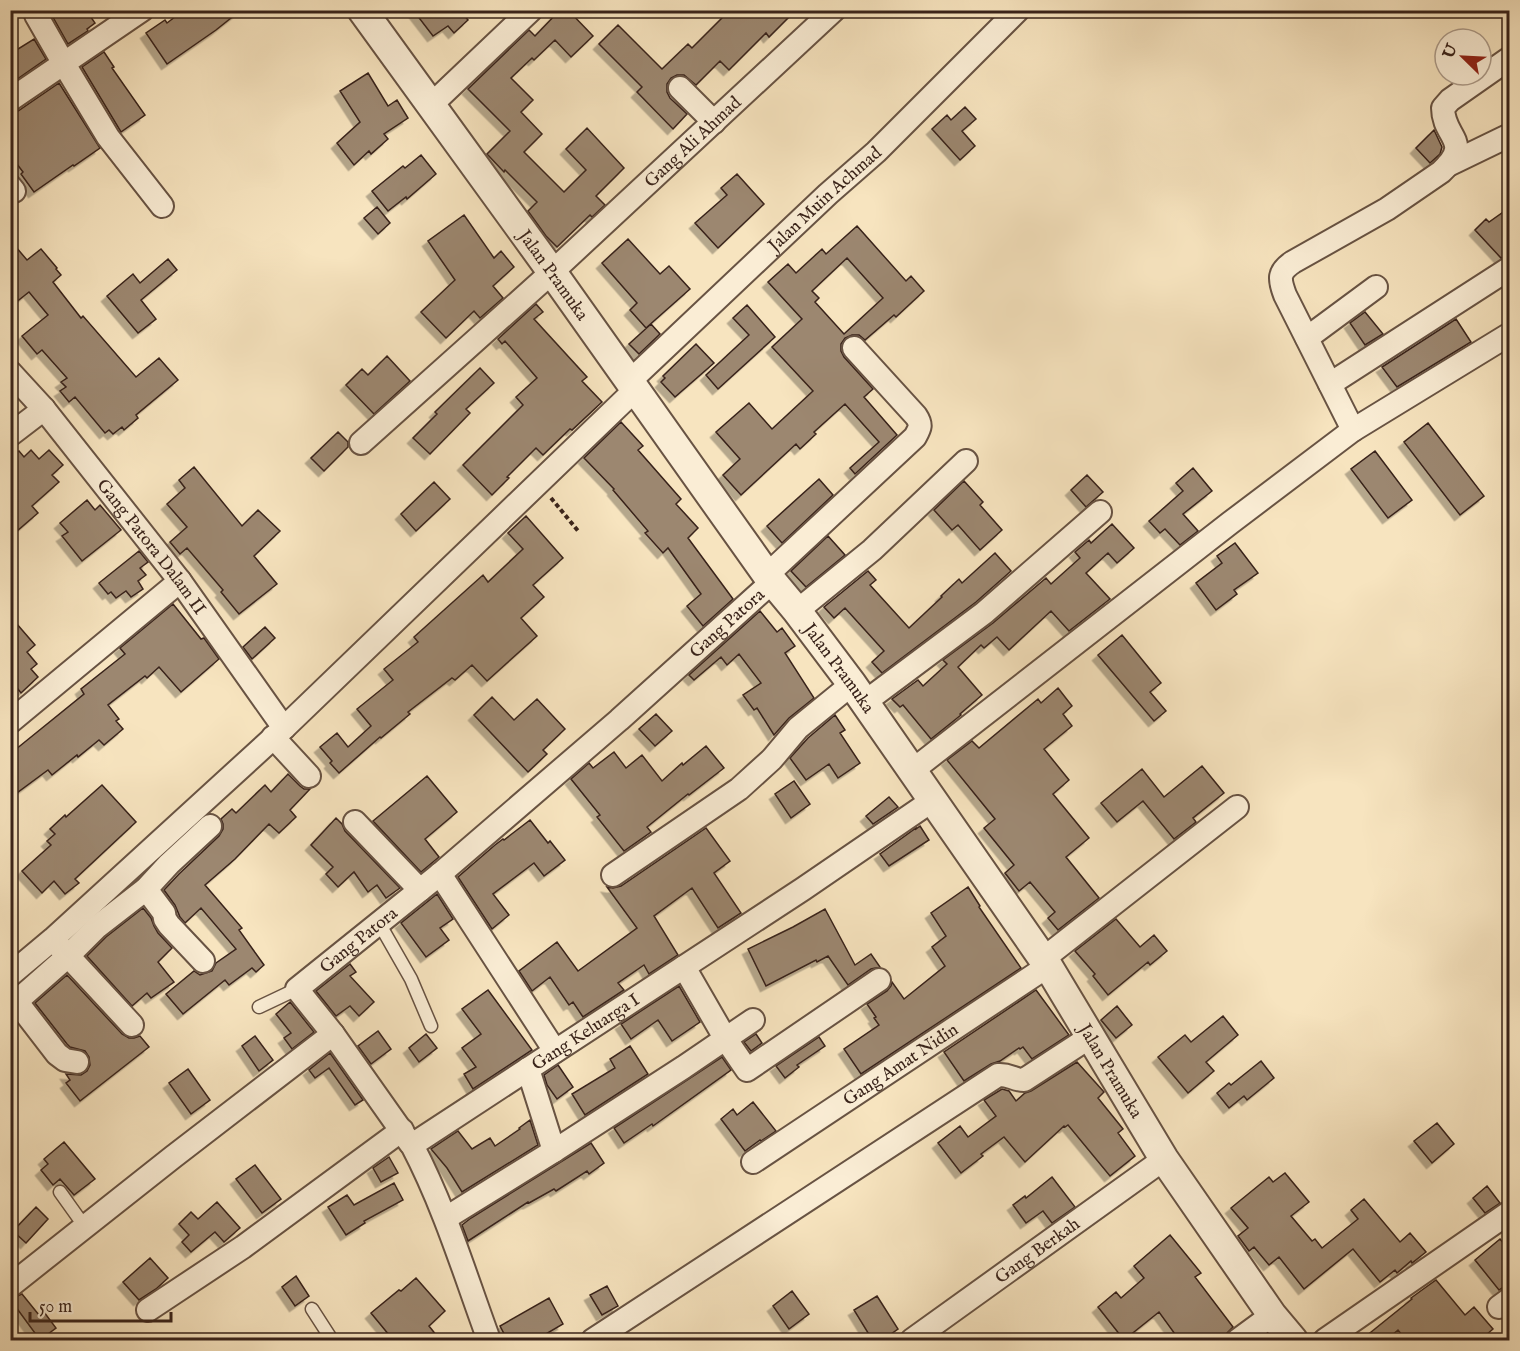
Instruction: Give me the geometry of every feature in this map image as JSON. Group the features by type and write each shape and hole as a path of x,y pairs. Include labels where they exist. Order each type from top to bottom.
{"street":[{"path":"10,100 142,10"},
{"name":"Jalan Pramuka","path":"362,10 552,272 769,579 797,611 859,693 1045,962 1164,1159 1272,1315 1293,1341"},
{"path":"431,105 531,10"},
{"name":"Gang Ali Ahmad","path":"362,443 552,272 834,10"},
{"name":"Jalan Muin Achmad","path":"632,386 828,194 876,152 1018,10"},
{"path":"36,15 108,137 162,206"},
{"path":"1353,430 1285,295 1281,275 1286,267 1386,209 1441,172 1457,150 1456,142 1443,114 1443,108 1450,100 1509,57"},
{"path":"680,88 714,122"},
{"path":"1448,165 1509,135"},
{"path":"1330,384 1509,268"},
{"path":"1307,338 1376,287"},
{"path":"912,770 1353,430 1509,334"},
{"name":"Gang Patora","path":"297,989 440,874 619,720 915,438 921,423 854,348"},
{"name":"Gang Patora Dalam II","path":"10,372 44,409 180,581 309,776"},
{"path":"10,975 53,939 278,732 539,483 632,386"},
{"path":"10,435 44,409"},
{"path":"797,611 872,550 966,460"},
{"path":"613,875 739,789 772,759 798,728 859,693 984,613 1100,512"},
{"path":"10,722 180,581"},
{"name":"Gang Keluarga I","path":"148,1310 407,1138 528,1069 804,889 933,800"},
{"name":"Gang Amat Nidin","path":"753,1162 1045,962 1237,807"},
{"path":"355,822 420,890"},
{"path":"77,1062 65,1060 57,1054 14,997 68,956 97,927 141,893 210,826"},
{"path":"152,848 169,864"},
{"path":"440,874 555,1051"},
{"path":"119,878 164,913 169,925 203,961"},
{"path":"53,939 132,1025"},
{"path":"684,967 725,1038 747,1070 879,980"},
{"path":"297,989 333,1034 407,1138 446,1218 489,1341"},
{"path":"446,1218 554,1151 753,1020"},
{"path":"10,1286 333,1034"},
{"path":"592,1341 998,1075 1006,1074 1018,1080 1024,1080 1090,1036"},
{"path":"528,1069 554,1151"},
{"name":"Gang Berkah","path":"912,1341 933,1330 1164,1159"},
{"path":"1325,1341 1509,1212"},
{"path":"1238,1341 1272,1315"}],"lane":[{"path":"379,923 411,979 431,1026"},
{"path":"260,1007 297,989"},
{"path":"60,1192 84,1227"},
{"path":"312,1309 332,1341"}],"path":[{"path":"539,483 579,532"}],"building":[{"path":"49,10 86,10 95,23 87,29 88,31 68,44"},
{"path":"184,10 241,10 167,64 146,33 165,20 167,23"},
{"path":"413,10 468,10 463,14 468,20 454,33 448,26 433,36"},
{"path":"560,10 568,10 593,36 571,57 555,40 511,78 533,100 521,112 542,134 524,152 564,192 586,170 566,149 587,128 624,168 596,196 605,205 592,217 590,215 557,247 528,211 537,202 487,154 510,131 468,89 529,30 535,36"},
{"path":"730,10 796,10 769,37 766,33 729,70 720,61 696,85 684,75 671,78 667,84 667,92 670,98 687,114 673,129 637,92 642,87 599,44 618,25 662,69 688,44 692,48"},
{"path":"34,39 46,59 13,82 10,78 10,54"},
{"path":"104,52 114,67 112,68 145,115 121,132 82,67"},
{"path":"368,73 388,106 397,100 408,118 384,134 388,139 371,154 369,151 354,165 337,143 360,122 340,91"},
{"path":"59,83 100,148 34,192 10,155 10,114"},
{"path":"965,107 976,119 962,131 975,146 960,160 932,129 947,115 951,120"},
{"path":"1434,130 1442,147 1440,154 1430,163 1416,148"},
{"path":"421,155 436,174 407,199 406,197 388,211 372,191"},
{"path":"737,174 764,204 718,248 695,223 727,195 721,188"},
{"path":"377,207 390,223 378,234 364,218"},
{"path":"1509,208 1509,255 1501,258 1475,230 1486,219 1489,222"},
{"path":"464,215 494,258 501,251 514,267 493,286 503,298 480,318 474,311 446,338 421,312 455,280 428,241"},
{"path":"857,226 906,281 911,276 924,291 896,317 894,315 865,340 859,335 852,335 845,338 841,344 844,357 873,389 864,397 897,435 855,474 850,468 879,442 845,404 814,432 816,434 800,449 796,444 741,495 723,475 740,459 716,432 749,403 772,429 813,391 772,347 802,319 768,282 788,264 796,273 822,249 826,254","holes":["847,258 883,298 844,334 815,302 819,298 812,291"]},
{"path":"628,239 660,274 669,266 690,289 646,328 630,310 637,303 602,263"},
{"path":"10,240 27,260 41,249 61,275 53,282 81,318 83,316 136,377 159,358 178,380 136,415 138,418 124,430 122,427 113,434 109,430 105,433 75,397 69,402 60,391 66,387 61,382 67,378 42,350 37,354 22,336 48,315 29,292 10,307"},
{"path":"168,259 177,270 141,300 156,319 138,333 107,296 133,274 140,283"},
{"path":"536,304 543,312 534,319 587,377 582,381 602,402 543,455 536,448 492,495 463,465 523,405 516,397 537,378 505,341 502,344 498,339"},
{"path":"747,305 775,337 718,389 706,375 749,335 733,318"},
{"path":"1365,312 1383,334 1365,345 1350,323"},
{"path":"1456,319 1471,342 1397,387 1382,367"},
{"path":"651,324 660,334 639,354 629,344"},
{"path":"696,344 714,363 675,397 661,382 665,378 663,376"},
{"path":"387,356 410,381 374,414 346,385 362,369 368,375"},
{"path":"480,368 494,383 466,409 470,413 430,454 413,438 437,414 435,412"},
{"path":"621,422 643,446 638,450 681,499 676,504 698,528 688,538 733,599 703,626 687,606 701,594 668,548 663,553 645,533 648,531 614,489 584,458"},
{"path":"1428,423 1484,496 1460,515 1404,442"},
{"path":"338,432 348,442 348,447 324,471 311,458"},
{"path":"31,450 39,459 49,450 63,465 52,475 59,482 32,506 38,513 10,537 10,457 19,451 24,457"},
{"path":"1375,451 1412,500 1388,518 1351,469"},
{"path":"194,467 242,526 258,510 280,531 254,556 277,584 239,614 221,592 223,590 187,548 180,554 170,542 187,527 167,504 185,488 179,480"},
{"path":"1193,468 1212,491 1183,514 1198,531 1180,545 1165,529 1160,533 1149,521 1183,491 1176,483"},
{"path":"1087,475 1103,492 1086,507 1071,490"},
{"path":"819,479 833,495 782,543 767,526"},
{"path":"964,481 983,502 980,505 1002,530 980,550 958,525 952,530 934,510"},
{"path":"434,482 450,499 416,531 401,514"},
{"path":"87,500 95,510 100,505 121,530 82,561 62,536 68,532 60,523"},
{"path":"526,516 563,558 533,585 544,597 521,618 537,636 487,681 472,665 455,680 452,678 408,712 410,714 339,773 320,747 337,733 348,747 371,726 357,709 393,680 384,669 418,642 414,637 483,575 488,582 523,549 508,533"},
{"path":"1112,524 1134,548 1117,563 1108,553 1086,573 1110,599 1069,631 1051,611 1009,650 997,637 984,648 981,645 958,667 982,695 931,739 903,705 900,707 892,699 918,680 923,686 947,664 943,660 993,623 1046,578 1051,584 1080,558 1075,552 1089,540 1091,543"},
{"path":"828,536 845,555 806,587 791,571"},
{"path":"1235,543 1258,573 1234,590 1237,594 1216,610 1196,583 1222,563 1217,556"},
{"path":"139,551 148,562 140,568 146,575 138,581 143,589 131,597 126,591 116,598 111,592 108,594 99,583"},
{"path":"995,553 1011,571 976,602 882,673 872,662 884,651 845,608 834,618 824,607 868,571 876,580 870,585 909,628 959,579 962,583"},
{"path":"173,604 201,639 204,638 219,659 181,692 159,667 147,678 145,676 108,705 119,719 116,721 123,729 104,745 99,740 52,775 48,770 10,798 10,754 84,694 81,689 125,654 120,648"},
{"path":"760,611 777,632 782,628 795,646 785,653 814,698 789,718 774,735 757,708 754,710 743,695 761,683 739,654 727,665 721,657 694,680 689,675"},
{"path":"10,616 35,645 27,652 37,664 31,669 38,677 21,693 18,689 10,695"},
{"path":"265,627 275,638 252,659 243,647"},
{"path":"1122,635 1161,683 1150,692 1166,711 1154,721 1098,655"},
{"path":"1058,688 1072,706 1063,714 1072,726 1044,749 1069,780 1053,794 1089,838 1066,857 1099,898 1058,930 1048,918 1055,912 1030,882 1019,891 1005,873 1014,865 984,828 995,819 947,760 972,741 979,748 1038,699 1041,703"},
{"path":"492,697 514,720 537,699 565,729 543,750 547,754 528,772 474,715"},
{"path":"656,714 672,731 655,746 639,729"},
{"path":"835,715 845,730 840,733 860,763 838,778 829,764 806,780 790,758 808,738"},
{"path":"706,746 724,768 647,827 651,832 624,851 597,817 600,815 571,779 589,763 593,768 614,752 626,768 642,755 662,781"},
{"path":"1202,766 1224,793 1193,818 1196,822 1174,839 1143,801 1117,822 1101,803 1142,769 1164,797"},
{"path":"288,774 304,789 310,789 290,810 296,817 279,833 269,824 235,859 205,885 242,928 239,930 264,965 256,972 252,968 229,985 225,980 183,1014 166,994 194,971 200,975 212,971 216,963 236,949 201,908 185,923 164,890 219,836 223,829 221,819 232,809 236,813 265,785 271,792"},
{"path":"427,776 457,812 425,839 439,857 421,872 373,821"},
{"path":"794,781 810,804 791,818 775,794"},
{"path":"102,785 136,822 75,879 79,883 65,894 54,881 42,893 22,871 51,845 47,841 55,834 50,829"},
{"path":"889,797 898,807 873,824 866,816"},
{"path":"336,818 345,831 400,888 386,898 377,885 368,892 354,872 338,887 326,874 333,867 311,845"},
{"path":"530,820 565,860 544,876 534,863 493,894 509,915 492,929 458,877 495,845"},
{"path":"920,826 929,840 889,866 880,854"},
{"path":"706,828 730,861 714,873 741,913 718,928 692,888 654,916 678,955 649,974 644,965 618,983 624,990 583,1017 573,1002 569,1005 550,977 532,991 519,971 557,942 578,971 637,928 607,887 621,886"},
{"path":"968,887 1021,968 861,1074 844,1049 879,1025 867,1004 887,991 892,982 904,999 945,966 932,947 946,936 931,913"},
{"path":"437,894 453,919 440,928 449,940 426,957 401,923"},
{"path":"143,908 158,933 172,948 158,962 174,982 151,998 147,993 132,1006 87,956 106,937"},
{"path":"825,909 855,965 871,954 880,967 871,969 848,985 828,956 766,986 748,949"},
{"path":"1116,919 1140,947 1154,935 1167,951 1150,965 1148,962 1108,995 1093,976 1095,974 1075,951"},
{"path":"350,964 356,972 350,976 374,1002 359,1016 350,1006 336,1016 316,991"},
{"path":"67,975 122,1034 129,1038 140,1036 149,1047 80,1101 66,1083 70,1080 66,1074 81,1075 87,1071 90,1065 89,1057 85,1051 67,1044 35,1003"},
{"path":"679,986 700,1022 672,1041 658,1020 631,1039 621,1024"},
{"path":"488,990 532,1050 473,1089 464,1074 476,1067 462,1048 481,1034 462,1009"},
{"path":"1036,990 1069,1035 1032,1059 1023,1047 1019,1048 964,1081 944,1052"},
{"path":"290,1002 314,1032 292,1049 284,1038 291,1033 276,1014"},
{"path":"1117,1006 1132,1025 1116,1038 1101,1020"},
{"path":"1223,1016 1238,1035 1206,1062 1214,1071 1188,1093 1158,1057 1185,1035 1191,1042"},
{"path":"378,1031 391,1049 371,1064 358,1046"},
{"path":"426,1034 437,1048 419,1062 409,1048"},
{"path":"756,1034 762,1043 751,1051 744,1042"},
{"path":"255,1036 273,1060 259,1071 242,1046"},
{"path":"819,1037 825,1046 797,1065 799,1067 785,1078 776,1066"},
{"path":"630,1046 648,1074 585,1115 572,1094 615,1068 610,1059"},
{"path":"330,1053 363,1100 355,1105 329,1068 315,1078 309,1070"},
{"path":"722,1057 731,1070 653,1126 652,1124 624,1143 614,1128"},
{"path":"1261,1061 1274,1078 1247,1100 1244,1096 1229,1108 1217,1093"},
{"path":"1077,1062 1104,1092 1098,1098 1123,1129 1118,1133 1135,1156 1110,1176 1068,1125 1064,1126 1025,1162 1004,1137 961,1173 938,1143 960,1126 968,1137 996,1116 984,1100 1002,1089 1009,1091 1016,1101 1025,1093"},
{"path":"558,1065 573,1087 557,1099 547,1085 544,1075"},
{"path":"188,1069 210,1100 191,1114 169,1083"},
{"path":"753,1102 776,1131 745,1151 721,1119 733,1109 737,1115"},
{"path":"530,1120 538,1145 462,1192 447,1168 431,1149 458,1131 472,1149 490,1138 495,1146"},
{"path":"1437,1123 1454,1144 1432,1163 1414,1141"},
{"path":"64,1142 95,1179 74,1195 60,1179 53,1185 41,1170 48,1164 44,1159"},
{"path":"591,1143 604,1163 589,1174 587,1171 556,1191 554,1189 528,1202 468,1241 462,1225"},
{"path":"389,1157 398,1173 381,1182 373,1168"},
{"path":"255,1165 281,1199 262,1213 236,1179"},
{"path":"1285,1173 1309,1202 1291,1216 1312,1241 1315,1239 1322,1248 1358,1219 1351,1210 1364,1199 1400,1242 1410,1233 1426,1252 1397,1273 1395,1270 1380,1282 1353,1249 1304,1289 1279,1257 1269,1265 1254,1247 1249,1251 1238,1236 1248,1228 1231,1208 1269,1177 1273,1182"},
{"path":"1052,1177 1075,1207 1052,1223 1043,1211 1026,1223 1013,1205 1025,1196 1026,1198"},
{"path":"394,1183 403,1200 364,1221 365,1223 346,1235 328,1207 347,1195 354,1205"},
{"path":"1487,1186 1500,1203 1485,1213 1473,1198"},
{"path":"217,1202 240,1228 224,1242 215,1232 191,1252 182,1242 189,1235 179,1224 191,1212 198,1219"},
{"path":"36,1207 48,1219 26,1243 13,1231"},
{"path":"1170,1235 1201,1273 1195,1277 1233,1327 1223,1341 1180,1341 1159,1312 1124,1340 1098,1307 1116,1292 1121,1298 1144,1278 1134,1266"},
{"path":"1500,1239 1509,1250 1509,1283 1499,1290 1475,1260"},
{"path":"150,1258 168,1278 139,1300 123,1282"},
{"path":"296,1276 309,1296 295,1306 282,1287"},
{"path":"416,1278 445,1311 429,1326 441,1341 394,1341 371,1313"},
{"path":"1436,1280 1465,1315 1474,1307 1493,1329 1479,1341 1407,1341 1398,1330 1385,1341 1360,1341 1411,1298"},
{"path":"607,1286 618,1306 602,1315 590,1295"},
{"path":"792,1291 809,1314 789,1329 773,1306"},
{"path":"22,1294 39,1315 44,1312 56,1328 40,1340 10,1299"},
{"path":"877,1296 898,1329 881,1341 873,1341 854,1310"},
{"path":"549,1298 563,1324 534,1341 508,1341 500,1326"}]}
